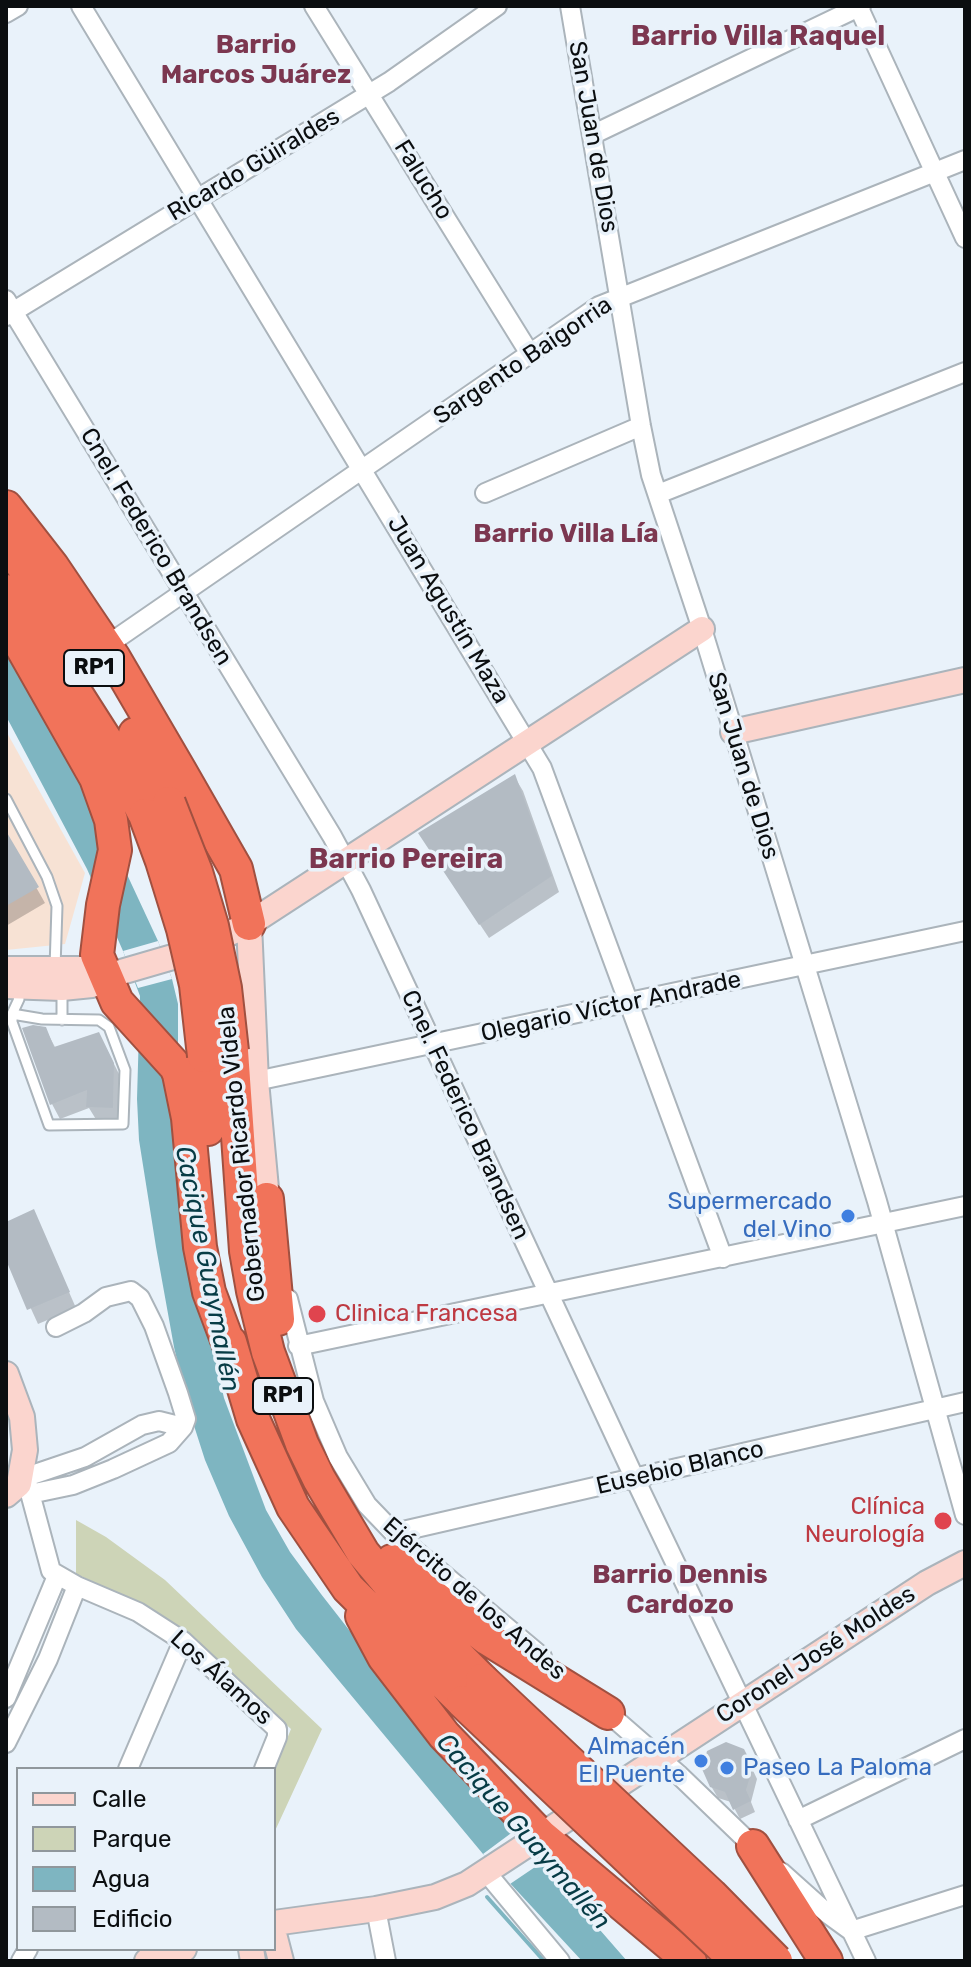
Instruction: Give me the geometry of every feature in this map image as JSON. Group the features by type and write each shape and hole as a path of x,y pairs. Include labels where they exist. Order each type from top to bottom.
{"highway":[{"path":"6,507 52,566 114,658 204,811 236,869 249,924"},
{"name":"Gobernador Ricardo Videla","path":"6,542 122,711 157,809 162,861 196,985 204,1058 215,1250 226,1325 253,1419 293,1507 348,1588 711,1895 776,1961"},
{"name":"Gobernador Ricardo Videla","path":"6,591 91,716 127,778 157,809"},
{"path":"6,619 96,778 111,820 115,850 97,946 138,968 117,1002 140,1027 204,1058"},
{"name":"Gobernador Ricardo Videla","path":"204,1058 268,1352 302,1444 339,1513 363,1553 473,1691 737,1961"},
{"path":"267,1199 274,1296 302,1444"},
{"path":"339,1513 421,1587 488,1639 608,1713"},
{"path":"348,1588 384,1657 444,1735 512,1856 690,1961"},
{"path":"753,1846 826,1961"}],"street":[{"path":"6,13 18,6"},
{"name":"Juan Agustín Maza","path":"81,6 529,742 542,768 723,1258"},
{"name":"Falucho","path":"314,6 530,354"},
{"name":"Ricardo Güiraldes","path":"8,310 370,94 497,6"},
{"name":"San Juan de Dios","path":"570,6 641,426 658,494 883,1223 965,1515"},
{"path":"594,134 859,6 965,238"},
{"name":"Sargento Baigorria","path":"119,637 599,306 965,160"},
{"name":"Cnel. Federico Brandsen","path":"8,310 184,592 346,861 635,1479 866,1961"},
{"path":"658,494 965,372"},
{"path":"485,493 641,426"},
{"path":"9,980 92,985 205,946 249,924 702,629"},
{"path":"733,732 965,680"},
{"name":"Ejército de los Andes","path":"249,924 256,1081 267,1199 298,1346 314,1401 338,1457 367,1505 394,1533 660,1758 828,1914 851,1931"},
{"name":"Olegario Víctor Andrade","path":"256,1081 965,931"},
{"path":"298,1346 965,1206"},
{"path":"21,1484 73,1485 169,1443 186,1419 154,1326 140,1298 131,1291 106,1297 84,1313 56,1327"},
{"path":"6,1377 22,1417 25,1450 21,1484 51,1571 57,1576 6,1698"},
{"name":"Eusebio Blanco","path":"394,1533 965,1402"},
{"path":"21,1484 85,1457 142,1425 159,1421 183,1427"},
{"name":"Coronel José Moldes","path":"276,1923 376,1909 435,1897 467,1884 927,1583 965,1563"},
{"name":"Los Álamos","path":"57,1576 138,1612 183,1641 277,1729 277,1737 265,1767"},
{"path":"6,1743 48,1659 77,1586"},
{"path":"129,1767 183,1641"},
{"path":"798,1820 965,1739"},
{"path":"512,1856 560,1961"},
{"path":"851,1931 965,1895"},
{"path":"376,1909 386,1961"},
{"path":"147,1961 178,1951"}],"lane":[{"path":"6,799 47,877 57,906 57,981 62,1020"},
{"path":"9,980 19,999 12,1014 12,1022 49,1125 123,1124 125,1070 109,1027 99,1020 62,1020 12,1014"}],"shaded area":[{"path":"6,731 85,873 65,944 6,950"}],"green space":[{"path":"76,1520 106,1537 165,1580 322,1729 276,1829 276,1767 291,1729 178,1626 140,1603 76,1574"}],"water":[{"path":"6,646 104,825 158,941 172,979 178,1004 178,1050 195,1272 224,1398 266,1510 290,1552 438,1744 627,1961 582,1961 483,1854 296,1629 262,1577 229,1516 205,1460 188,1407 156,1247 139,1140 140,996 87,869 6,716"}],"pier":[{"path":"158,941 172,979 138,988 123,951"},
{"path":"514,1831 541,1863 510,1884 483,1854"}],"building":[{"path":"515,774 552,876 479,925 418,833"},
{"path":"6,831 39,887 6,906"},
{"path":"33,1025 46,1027 54,1047 99,1032 114,1063 113,1108 86,1107 87,1090 50,1105 22,1028"},
{"path":"34,1209 70,1292 27,1310 6,1260 6,1222"},
{"name":"Paseo La Paloma","path":"726,1742 744,1749 753,1767 746,1790 751,1801 733,1810 725,1792 710,1787 702,1769 707,1751"}],"waterway":[{"path":"487,1897 544,1961"}],"place":[{"name":"Supermercado del Vino","path":"848,1216"},
{"name":"Clinica Francesa","path":"317,1314"},
{"name":"Clínica Neurología","path":"943,1521"},
{"name":"Almacén El Puente","path":"701,1761"},
{"name":"Paseo La Paloma","path":"727,1768"}],"district":[{"name":"Barrio Villa Raquel","path":"758,37"},
{"name":"Barrio Marcos Juárez","path":"256,60"},
{"name":"Barrio Villa Lía","path":"566,534"},
{"name":"Barrio Pereira","path":"406,860"},
{"name":"Barrio Dennis Cardozo","path":"680,1590"}],"water label":[{"name":"Cacique Guaymallén","path":"207,1269"},
{"name":"Cacique Guaymallén","path":"523,1832"}]}
